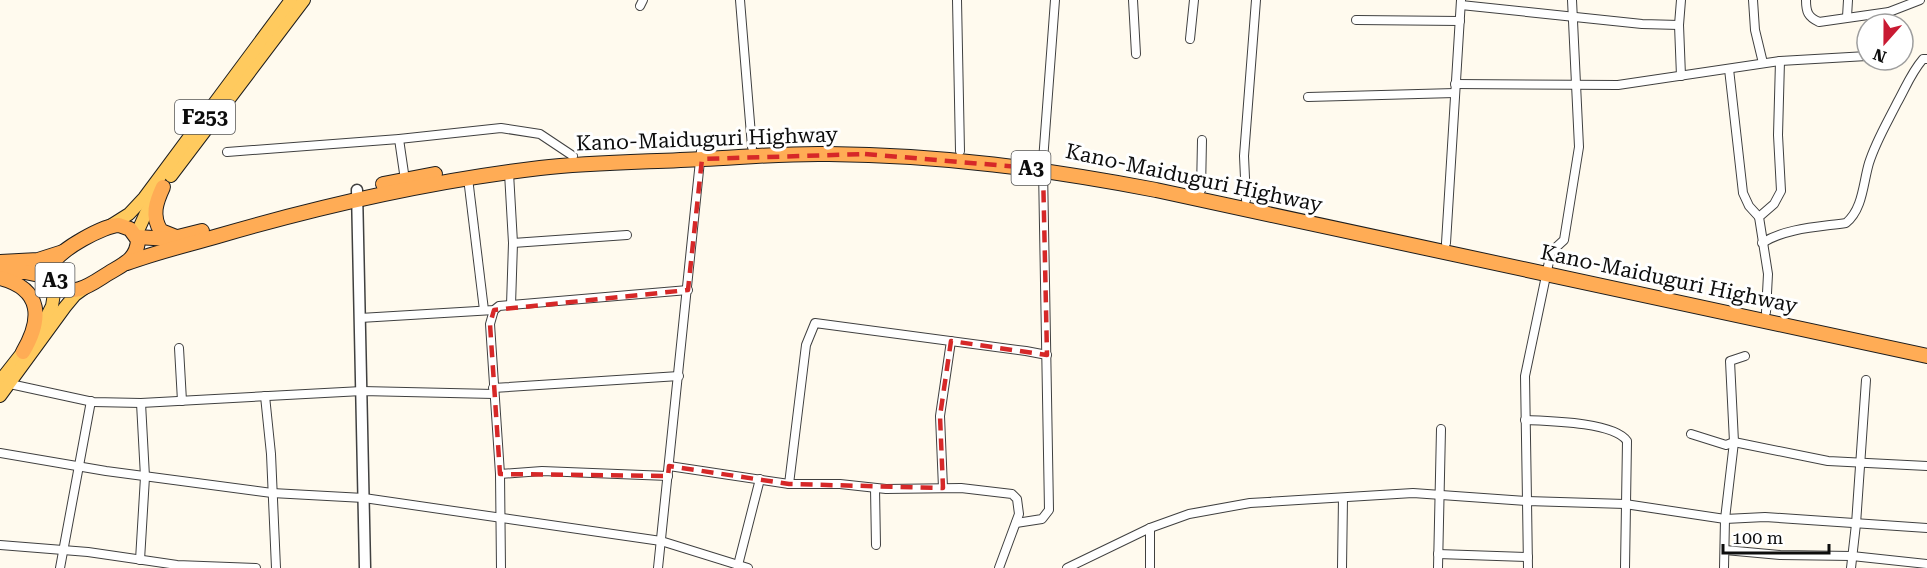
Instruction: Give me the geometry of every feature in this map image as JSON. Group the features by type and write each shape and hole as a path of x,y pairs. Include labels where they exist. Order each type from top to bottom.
{"highway":[{"name":"Kano-Maiduguri Highway","path":"136,236 161,239 178,237 357,194 574,165 701,155 752,147 855,145 960,151 1043,165 1904,346 1927,347"},
{"name":"Kano-Maiduguri Highway","path":"127,262 405,180 467,169 573,156 865,154 1094,169 1446,243 1548,270 1766,312 1904,346 1927,356"},
{"path":"163,187 155,210 156,221 165,234 178,237"},
{"name":"A3","path":"55,280 52,266 57,257 110,226 125,226 136,236"},
{"path":"127,262 137,251 136,236"},
{"name":"A3","path":"0,262 38,260 65,251"},
{"name":"A3","path":"0,272 25,272 55,280 70,291 87,286 127,262"},
{"name":"A3","path":"0,278 19,286 29,296 36,310 34,331 22,352"}],"main road":[{"name":"F253","path":"110,226 129,214 144,198 291,0"},
{"name":"F253","path":"136,236 146,213 163,187 304,0"},
{"path":"0,396 22,352 49,315 55,280"},
{"path":"5,382 75,295 87,286"}],"street":[{"path":"740,0 752,147"},
{"path":"957,0 960,151"},
{"path":"1016,523 1042,519 1049,510 1043,165 1055,0"},
{"path":"1133,0 1136,54"},
{"path":"1190,39 1194,0"},
{"path":"1246,200 1244,156 1256,0"},
{"path":"1528,568 1525,376 1551,252 1564,240 1579,147 1572,0"},
{"path":"1681,0 1679,25 1682,76"},
{"path":"1753,0 1755,30 1763,63"},
{"path":"1806,0 1806,11 1810,18 1819,22 1855,16"},
{"path":"1847,17 1848,0"},
{"path":"1889,12 1920,0"},
{"path":"1446,243 1461,3 1520,13 1679,25"},
{"path":"1356,20 1460,21"},
{"path":"1308,97 1455,88 1618,85 1763,63 1855,57"},
{"path":"1762,243 1773,236 1784,233 1846,223 1854,216 1869,162 1887,119 1898,103 1912,72 1923,59 1927,59"},
{"path":"1759,217 1773,204 1781,191 1778,135 1780,61"},
{"path":"1729,69 1743,193 1749,206 1759,217 1768,274 1766,312"},
{"path":"227,152 399,139 501,128 540,134 573,156"},
{"path":"399,139 405,180"},
{"path":"1201,190 1202,140"},
{"path":"658,568 701,155"},
{"path":"509,173 513,243 511,305"},
{"path":"468,178 489,310 500,474 501,568"},
{"path":"357,194 365,568"},
{"path":"513,243 627,235"},
{"path":"360,318 489,310 499,306 688,290"},
{"path":"789,484 806,345 815,324 1047,355"},
{"path":"943,488 940,416 951,341"},
{"path":"179,348 182,401"},
{"path":"1724,568 1725,519 1734,442 1730,360 1745,356"},
{"path":"5,382 91,401 141,403 362,391 494,391 679,376"},
{"path":"1851,568 1866,380"},
{"path":"265,396 276,568"},
{"path":"60,568 91,401"},
{"path":"140,560 145,477 141,403"},
{"path":"1525,420 1577,423 1624,436 1627,441 1625,568"},
{"path":"1438,568 1442,429"},
{"path":"1691,434 1726,445 1734,442 1828,462 1927,466"},
{"path":"0,453 145,477 272,494 364,498 661,541 748,568"},
{"path":"500,474 553,471 669,471 760,479 789,484 943,488 1012,494 1017,499 1019,507 1016,523 999,568"},
{"path":"738,565 760,479"},
{"path":"874,488 876,544"},
{"path":"1067,568 1150,528 1189,514 1250,503 1413,494 1625,504 1725,519 1765,517 1856,524 1901,524 1927,528"},
{"path":"1342,568 1343,498"},
{"path":"1150,528 1150,568"},
{"path":"0,545 63,550 177,566 256,568"},
{"path":"1725,550 1780,555 1852,556 1927,564"},
{"path":"1438,554 1528,557"}],"highlighted area":[{"path":"865,154 1043,169 1047,355 951,341 940,416 943,488 789,484 669,466 668,476 500,474 490,324 494,310 688,290 702,159"}]}
